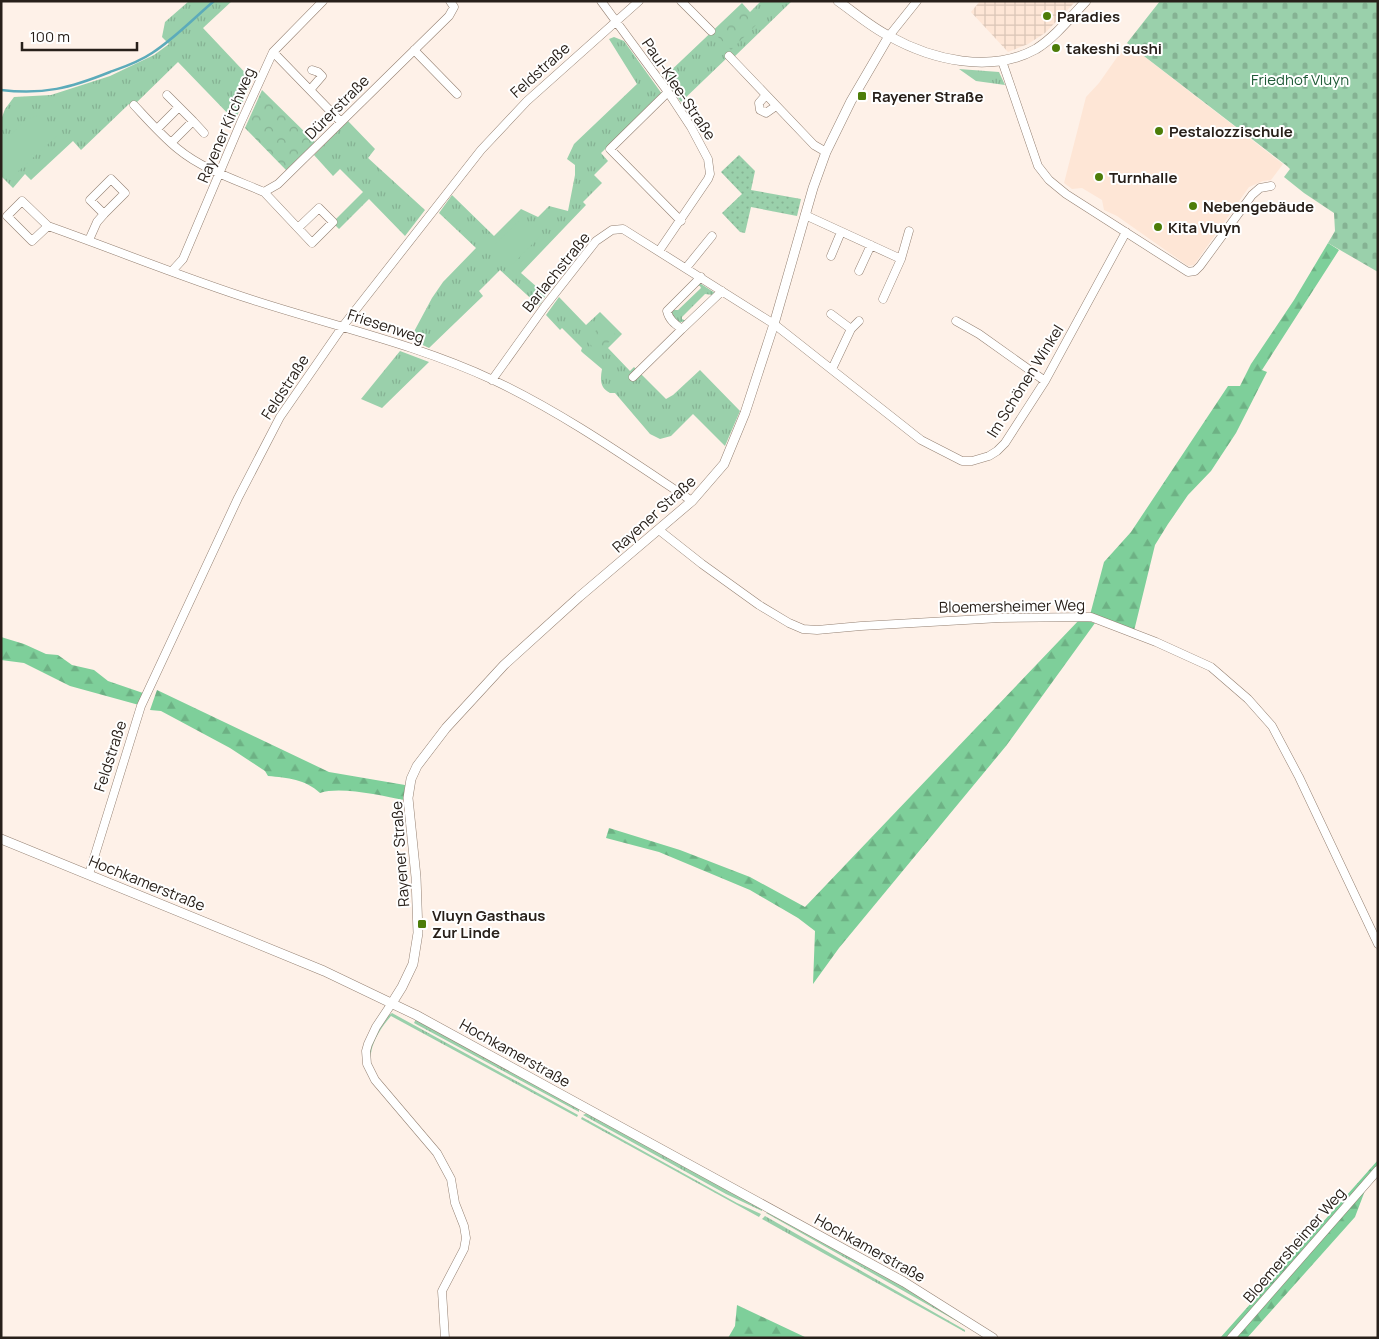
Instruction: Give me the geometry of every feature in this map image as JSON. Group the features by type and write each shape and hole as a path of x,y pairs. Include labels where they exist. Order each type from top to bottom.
{"street":[{"name":"Rayener Kirchweg","path":"172,271 184,259 258,83 274,52 323,1"},
{"name":"Paul-Klee-Straße","path":"601,1 668,92 692,128 708,160 710,174 681,221 659,251"},
{"name":"Feldstraße","path":"89,874 141,706 238,498 280,417 343,326 481,150 516,111 639,1"},
{"path":"681,1 711,31"},
{"path":"838,1 889,36 932,55 980,62 1002,61 1038,48 1055,34 1086,1"},
{"name":"Rayener Straße","path":"392,1003 408,974 416,950 418,919 408,798 411,779 417,766 446,728 504,665 579,597 692,501 717,474 730,451 745,413 826,152 851,101 889,36 917,1"},
{"name":"Dürerstraße","path":"264,192 278,184 449,16 454,8 452,2"},
{"path":"414,50 457,94"},
{"path":"274,52 341,122"},
{"path":"729,56 814,145 826,152"},
{"path":"1002,61 1038,166 1049,180 1066,194 1188,272 1195,271 1252,195 1260,188 1272,186"},
{"path":"310,90 322,76 312,70"},
{"path":"668,92 610,149 681,221"},
{"path":"167,95 204,133"},
{"path":"766,95 758,103 760,110 766,113 776,106"},
{"path":"134,106 171,143 186,155 264,192 312,243 333,222 319,208 298,228"},
{"path":"157,129 179,107"},
{"path":"171,143 192,121"},
{"path":"89,240 97,222 125,193 112,179 90,200 104,214"},
{"name":"Friesenweg","path":"48,226 32,241 4,217 22,200 48,226 253,300 343,326 425,353 492,380 535,401 597,438 692,501"},
{"path":"805,215 901,259"},
{"name":"Barlachstraße","path":"492,380 545,306 596,241 612,230 623,229 774,324"},
{"path":"884,299 901,259 909,231"},
{"path":"831,256 842,232"},
{"name":"Im Schönen Winkel","path":"774,324 921,440 962,460 980,460 997,452 1044,381 1126,232"},
{"path":"686,268 712,236"},
{"path":"860,270 871,245"},
{"path":"682,329 668,318 666,311 700,277"},
{"path":"634,377 722,291"},
{"path":"831,314 851,329"},
{"path":"832,369 851,329 859,320"},
{"path":"956,321 979,334 1044,381"},
{"name":"Bloemersheimer Weg","path":"659,530 759,605 803,629 817,630 1000,618 1091,617 1156,642 1211,667 1248,699 1272,726 1299,777 1378,944"},
{"name":"Hochkamerstraße","path":"1,839 316,967 392,1003 470,1043 904,1282 994,1338"},
{"path":"392,1003 376,1027 368,1044 366,1051 367,1064 375,1080 437,1153 445,1166 466,1238 464,1249 442,1291 445,1338"},
{"name":"Bloemersheimer Weg","path":"1231,1338 1378,1170"}],"shaded area":[{"path":"980,1 1076,1 1045,33 1028,44 1008,52 971,12"},
{"name":"Pestalozzischule","path":"1127,43 1283,164 1271,180 1249,187 1194,265 1188,266 1117,216 1104,210 1102,200 1082,188 1072,189 1064,183 1086,97 1099,83"}],"green space":[{"path":"189,1 232,1 203,28 252,80 235,121 178,62 133,106 129,104 81,150 73,141 31,180 25,174 13,188 1,176 1,120 5,109 14,97 51,95 110,76 154,55 169,44 162,37 165,22"},
{"path":"761,1 792,1 733,58 730,55 681,102 663,78 742,3 750,12"},
{"name":"Friedhof Vluyn","path":"1160,1 1378,1 1378,272 1328,243 1335,231 1334,213 1284,177 1290,169 1287,166 1127,43"},
{"path":"741,6 758,23 731,50 714,33"},
{"path":"614,37 624,41 662,94 601,153 608,161 594,175 602,183 583,202 586,205 521,273 546,295 539,306 500,270 479,291 483,296 429,348 410,339 432,298 443,282 476,248 439,213 452,195 494,236 521,209 538,217 549,206 568,211 575,175 575,165 567,159 574,144 637,84 609,39"},
{"path":"959,69 999,72 1005,85 976,81"},
{"path":"262,90 315,142 286,170 245,128"},
{"path":"40,115 59,134 13,176 1,164 1,144 27,119"},
{"path":"348,121 375,149 368,158 425,210 405,236 369,199 339,229 335,225 337,223 335,220 363,192 340,169 333,176 314,155"},
{"path":"739,155 755,171 751,190 801,199 797,216 751,207 745,233 740,232 722,213 742,194 721,172"},
{"path":"523,217 541,235 512,265 493,246"},
{"path":"1328,243 1339,250 1262,370 1267,372 1236,433 1211,471 1188,495 1155,545 1134,631 1090,615 1104,562 1131,532 1228,386 1240,386 1251,364 1294,300"},
{"path":"698,282 715,293 713,295 705,294 682,317 686,321 678,323 671,317 671,310 678,310 701,288 696,285"},
{"path":"559,297 586,325 600,312 622,334 608,348 630,371 634,367 666,399 700,370 740,411 725,446 693,414 671,436 660,439 650,434 615,393 610,393 604,389 601,380 602,369 581,351 582,348 562,328 560,330 546,315"},
{"path":"603,323 616,335 599,352 586,341"},
{"path":"400,351 429,362 382,408 361,399"},
{"path":"1080,619 1095,623 1006,746 839,948 813,984 815,931 798,918 750,890 659,852 606,838 609,828 680,850 750,877 805,907"},
{"path":"1,637 24,644 46,654 58,655 72,665 94,670 108,681 143,693 139,705 70,686 24,663 1,660"},
{"path":"157,690 329,772 405,785 404,800 350,791 320,793 302,782 268,776 265,771 230,748 161,711 150,710"},
{"path":"392,1013 578,1115 577,1117 391,1016 381,1029 372,1048 371,1069 369,1054 373,1037"},
{"path":"416,1019 579,1109 579,1112 414,1023"},
{"path":"587,1113 762,1208 762,1211 726,1194 583,1115"},
{"path":"582,1117 737,1203 761,1214 759,1217 581,1119"},
{"path":"1378,1160 1378,1174 1366,1188 1355,1217 1247,1338 1220,1338"},
{"path":"769,1212 902,1286 967,1325 967,1327 766,1213"},
{"path":"765,1216 965,1330 965,1332 762,1219"},
{"path":"737,1305 807,1338 728,1338 735,1326"}],"waterway":[{"path":"1,90 31,92 57,89 131,64 147,56 168,41 214,1"}],"place":[{"name":"Paradies","path":"1047,16"},
{"name":"takeshi sushi","path":"1056,48"},
{"name":"Rayener Straße","path":"862,96"},
{"name":"Pestalozzischule","path":"1159,131"},
{"name":"Turnhalle","path":"1099,177"},
{"name":"Nebengebäude","path":"1193,206"},
{"name":"Kita Vluyn","path":"1158,227"},
{"name":"Vluyn Gasthaus Zur Linde","path":"422,924"}]}
